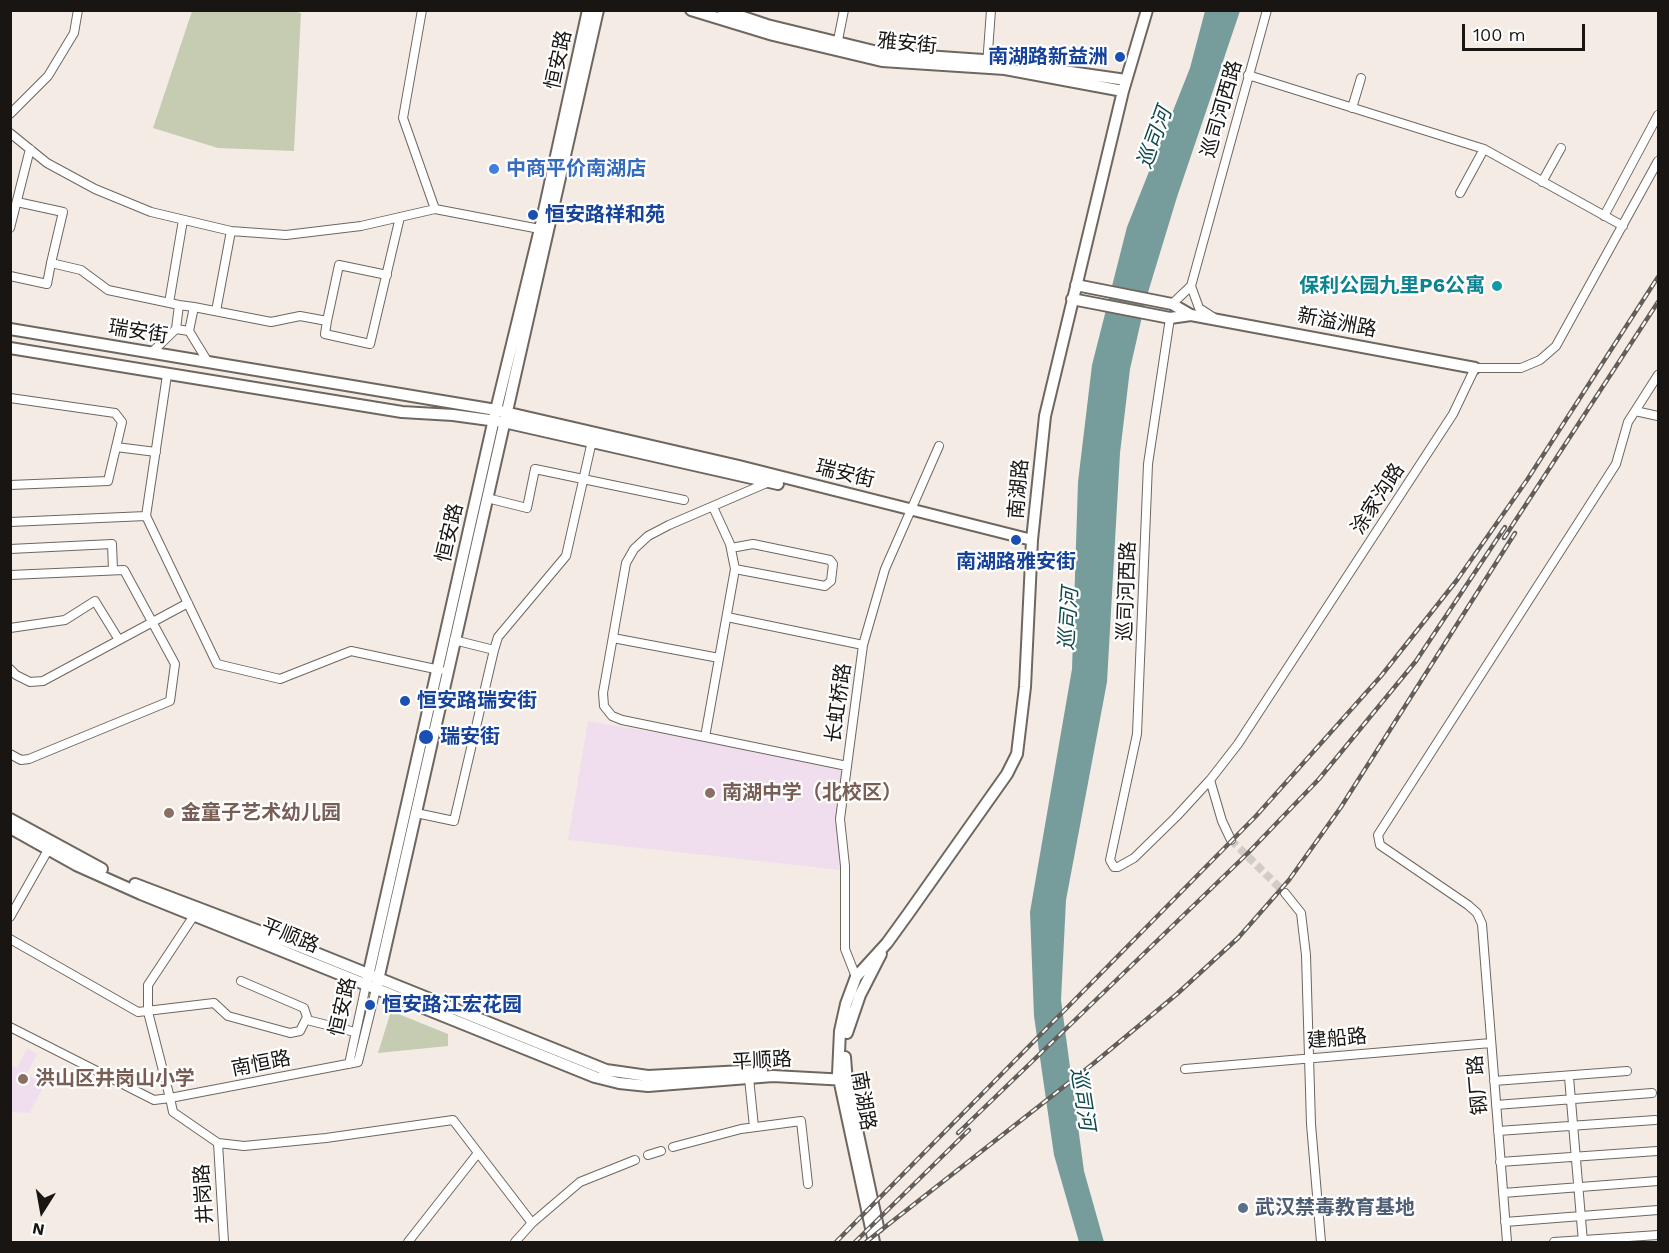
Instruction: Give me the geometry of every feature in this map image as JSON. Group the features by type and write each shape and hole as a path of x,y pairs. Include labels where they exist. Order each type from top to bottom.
{"main road":[{"name":"恒安路","path":"545,230 588,10"},
{"name":"恒安路","path":"372,983 500,416 598,10"},
{"name":"雅安街","path":"691,10 774,35 837,46"},
{"name":"雅安街","path":"722,10 766,25 900,63 987,63 1124,86"},
{"name":"南湖路","path":"874,1242 842,1077 840,1031 848,995 856,977 887,943 1000,784 1017,754 1025,687 1032,544 1043,427 1124,86 1147,10"},
{"path":"1076,285 1172,304 1191,315"},
{"path":"1072,299 1170,318 1191,315"},
{"name":"新溢洲路","path":"1191,315 1475,368"},
{"name":"瑞安街","path":"10,329 208,362 500,416 909,512 1032,544"},
{"name":"瑞安街","path":"10,348 402,412 500,416 592,441 909,512"},
{"name":"恒安路","path":"372,983 416,813 443,670 454,639 487,498 500,416"},
{"name":"平顺路","path":"10,819 52,844 134,884 301,947 372,983 584,1073 619,1083 648,1086 790,1076 842,1077"},
{"name":"平顺路","path":"10,828 48,850 193,916 594,1066 627,1075 771,1070 842,1077"},
{"name":"南湖路","path":"881,1242 842,1077 850,1020 887,943"}],"street":[{"path":"10,114 48,76 74,33 78,10"},
{"path":"422,10 403,118 435,209"},
{"path":"837,46 844,10"},
{"path":"987,63 991,10"},
{"name":"巡司河西路","path":"1191,286 1267,10"},
{"path":"1248,75 1484,149 1623,226"},
{"path":"1352,108 1361,78"},
{"path":"1604,216 1659,115"},
{"path":"10,133 47,163 95,189 151,212 231,231 286,236 361,226 435,209 545,230"},
{"path":"1542,182 1561,148"},
{"path":"10,228 30,149"},
{"path":"1460,193 1484,149"},
{"path":"1475,368 1492,370 1521,368 1548,355 1556,346 1659,161"},
{"path":"10,276 47,284 63,212 17,201"},
{"path":"387,275 339,265 325,334 370,344 387,275 400,217"},
{"path":"169,303 183,220"},
{"path":"216,311 231,231"},
{"path":"51,263 81,270 108,290 169,303 271,322 300,316 327,321"},
{"path":"1172,304 1191,286 1199,308 1216,319"},
{"path":"151,353 176,329 179,305"},
{"path":"194,307 189,332 208,362"},
{"name":"巡司河西路","path":"1111,864 1137,734 1148,464 1170,318"},
{"path":"176,329 189,332"},
{"name":"涂家沟路","path":"1111,864 1114,867 1122,867 1134,858 1210,780 1238,744 1453,414 1475,368"},
{"path":"167,375 146,516 217,664 280,679 351,651 443,670"},
{"path":"1659,375 1655,388 1635,411 1659,416"},
{"path":"10,398 115,413 122,422 108,481 10,484"},
{"name":"钢厂路","path":"1507,1242 1482,924 1477,913 1468,905 1380,845 1378,835 1616,464 1628,422 1635,411"},
{"path":"416,813 454,821 498,637 566,556 592,441"},
{"name":"长虹桥路","path":"856,977 845,949 845,866 840,819 863,645 885,569 939,446"},
{"path":"116,447 156,452"},
{"path":"487,498 527,508 535,469 684,500"},
{"path":"771,482 648,536 634,549 626,563 603,693 604,706 612,716 622,720 847,766"},
{"path":"705,737 735,569 730,548 712,507"},
{"path":"10,522 146,516"},
{"path":"10,549 112,544 113,570"},
{"path":"730,548 753,544 830,561 833,564 831,581 825,586 735,569"},
{"path":"10,575 124,570 175,664 170,701 29,759 21,760 10,754"},
{"path":"10,628 65,620 95,601 119,640"},
{"path":"10,669 30,682 44,681 188,603"},
{"path":"727,617 863,645"},
{"path":"613,638 719,658"},
{"path":"454,639 494,650"},
{"path":"1210,780 1222,821 1231,840"},
{"path":"10,917 48,850"},
{"path":"1285,893 1301,913 1309,990 1311,1124 1321,1242"},
{"path":"193,916 148,985 148,1012 173,1112 218,1143 256,1145 453,1120 532,1223"},
{"path":"10,939 138,1012 214,1003 228,1016 290,1033 300,1031 307,1020 304,1008 241,981"},
{"name":"恒安路","path":"349,1064 355,1032 372,983"},
{"name":"恒安路","path":"358,1062 372,983"},
{"path":"307,1020 355,1032"},
{"name":"南恒路","path":"10,1027 154,1100 358,1062"},
{"name":"建船路","path":"1185,1069 1491,1042"},
{"path":"1494,1081 1627,1071"},
{"path":"1569,1077 1583,1241"},
{"path":"749,1078 754,1127"},
{"path":"1496,1105 1652,1093"},
{"path":"1498,1131 1655,1120"},
{"path":"673,1147 754,1127 801,1121 808,1184"},
{"name":"井岗路","path":"218,1143 224,1242"},
{"path":"648,1155 661,1151"},
{"path":"1500,1162 1657,1151"},
{"path":"408,1242 478,1153"},
{"path":"515,1242 532,1223 580,1182 635,1160"},
{"path":"1503,1193 1658,1181"},
{"path":"1505,1222 1659,1210"},
{"path":"1554,1242 1659,1235"}],"shaded area":[{"name":"南湖中学（北校区）","path":"588,721 847,766 840,819 840,870 568,840"},
{"name":"洪山区井岗山小学","path":"27,1048 37,1054 27,1074 45,1083 30,1113 11,1112 11,1065 17,1068"}],"green space":[{"path":"288,10 301,13 294,151 218,148 153,128 192,11"},
{"path":"391,1011 448,1034 448,1046 378,1053"}],"water":[{"path":"1205,11 1240,11 1177,197 1146,299 1130,369 1120,453 1107,682 1066,900 1061,1000 1084,1171 1104,1242 1079,1242 1054,1155 1034,1016 1030,912 1072,669 1078,482 1092,365 1127,227 1190,68"}],"tunnel":[{"path":"1231,840 1285,893"}],"railway":[{"path":"836,1242 1256,816 1381,676 1457,580 1527,480 1658,277"},
{"path":"1504,538 1658,302"},
{"path":"958,1133 1248,853 1319,779 1416,661 1505,527"},
{"path":"866,1242 1094,1063 1177,994 1238,938 1289,880 1341,807 1515,533"},
{"path":"855,1242 969,1130"}],"place":[{"name":"南湖路新益洲","path":"1120,57"},
{"name":"中商平价南湖店","path":"494,169"},
{"name":"恒安路祥和苑","path":"533,215"},
{"name":"保利公园九里P6公寓","path":"1497,286"},
{"name":"南湖路雅安街","path":"1016,540"},
{"name":"恒安路瑞安街","path":"405,701"},
{"name":"瑞安街","path":"426,737"},
{"name":"南湖中学（北校区）","path":"710,793"},
{"name":"金童子艺术幼儿园","path":"169,813"},
{"name":"恒安路江宏花园","path":"370,1005"},
{"name":"洪山区井岗山小学","path":"23,1079"},
{"name":"武汉禁毒教育基地","path":"1243,1208"}],"water label":[{"name":"巡司河","path":"1155,138"},
{"name":"巡司河","path":"1069,619"},
{"name":"巡司河","path":"1082,1099"}]}
